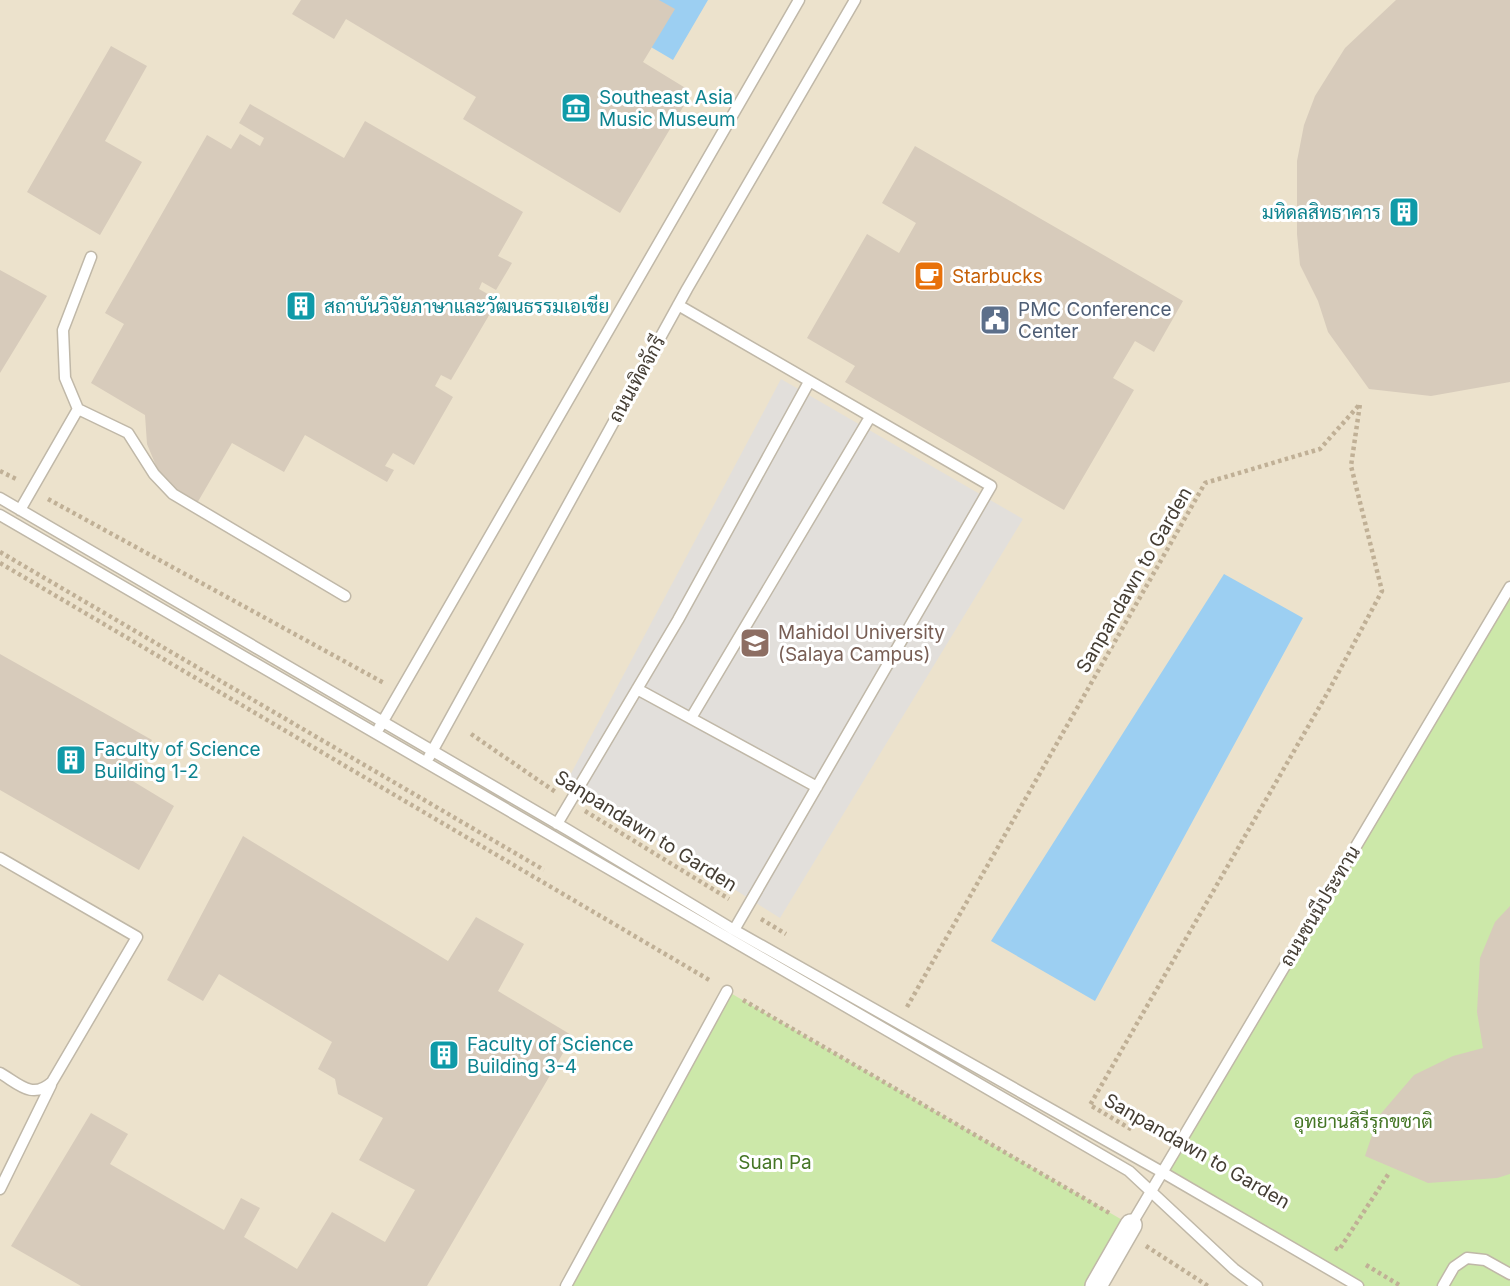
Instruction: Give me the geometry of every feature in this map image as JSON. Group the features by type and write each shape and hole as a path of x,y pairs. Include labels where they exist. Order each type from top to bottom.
{"street":[{"path":"1096,1286 1129,1229"}],"lane":[{"path":"376,733 799,0"},
{"name":"ถนนเทิดจักรี","path":"425,762 678,305 855,0"},
{"path":"91,257 63,330 65,378 78,409 128,433 154,474 173,494 345,596"},
{"path":"678,305 990,486 734,930"},
{"path":"557,824 684,608 809,382"},
{"path":"20,510 78,409"},
{"path":"691,718 870,417"},
{"path":"0,498 734,930 1358,1286"},
{"path":"0,516 1129,1171 1234,1269 1257,1286"},
{"name":"ถนนชนนีประทาน","path":"1129,1229 1510,587"},
{"path":"637,688 817,787"},
{"path":"0,858 137,937 52,1082 0,1189"},
{"path":"566,1286 727,991"},
{"path":"0,1073 31,1091 43,1090 52,1082"},
{"path":"1443,1286 1454,1268 1467,1258 1485,1260 1510,1274"}],"path":[{"name":"Sanpandawn to Garden","path":"895,1001 907,1008 1205,484 1320,449 1360,404 1352,466 1382,591 1328,692 1090,1105 1173,1154"},
{"path":"0,471 19,481"},
{"path":"44,496 385,684"},
{"path":"0,552 544,870"},
{"path":"0,564 356,772"},
{"name":"Sanpandawn to Garden","path":"471,734 570,803 791,937"},
{"path":"1335,1247 1339,1250 1389,1173"},
{"path":"1129,1229 1208,1286"}],"shaded area":[{"name":"Mahidol University (Salaya Campus)","path":"0,0 1510,0 1510,1286 0,1286"},
{"path":"781,379 1023,519 780,918 566,783"}],"green space":[{"name":"อุทยานสิรีรุกขชาติ","path":"1510,585 1510,1286 1356,1286 1162,1172"},
{"name":"Suan Pa","path":"727,991 1131,1225 1096,1286 566,1286"}],"water":[{"path":"571,0 708,0 673,60"},
{"path":"1224,574 1303,618 1095,1001 991,941"}],"building":[{"name":"Southeast Asia Music Museum","path":"301,0 659,0 675,9 643,62 692,92 620,213 463,119 476,97 346,19 334,39 292,14"},
{"name":"มหิดลสิทธาคาร","path":"1396,0 1510,0 1510,382 1431,396 1369,389 1328,332 1318,301 1300,265 1297,234 1297,161 1304,125 1315,96 1345,48"},
{"path":"111,46 147,66 105,141 142,162 100,235 27,192"},
{"name":"สถาบันวิจัยภาษาและวัฒนธรรมเอเชีย","path":"250,104 344,158 365,121 523,212 498,256 512,263 496,290 482,282 479,289 498,300 451,380 441,375 435,386 453,397 414,465 393,453 385,466 394,470 387,482 305,435 284,472 232,443 196,505 176,493 159,473 147,444 145,415 91,383 124,324 105,313 207,135 231,149 240,134 260,146 264,138 239,123"},
{"name":"PMC Conference Center","path":"915,146 1183,301 1154,352 1135,341 1113,378 1134,390 1064,510 845,382 855,366 807,338 867,234 899,253 916,223 882,203"},
{"path":"0,270 47,296 0,373"},
{"name":"Faculty of Science Building 1-2","path":"0,654 152,740 131,780 174,806 139,870 0,790"},
{"name":"Faculty of Science Building 3-4","path":"243,836 448,961 476,917 524,944 498,991 573,1036 427,1286 81,1286 11,1246 91,1113 128,1134 110,1164 224,1230 241,1198 260,1208 244,1237 297,1269 332,1212 385,1242 415,1190 359,1160 383,1118 338,1094 335,1079 318,1069 332,1042 219,974 203,1001 167,980"},
{"path":"1510,906 1510,1174 1497,1178 1428,1183 1365,1156 1378,1117 1414,1075 1453,1056 1483,1048 1477,1012 1480,958 1495,922"}],"place":[{"name":"Southeast Asia Music Museum","path":"576,108"},
{"name":"มหิดลสิทธาคาร","path":"1404,212"},
{"name":"Starbucks","path":"929,276"},
{"name":"สถาบันวิจัยภาษาและวัฒนธรรมเอเชีย","path":"301,306"},
{"name":"PMC Conference Center","path":"995,320"},
{"name":"Mahidol University (Salaya Campus)","path":"755,643"},
{"name":"Faculty of Science Building 1-2","path":"71,760"},
{"name":"Faculty of Science Building 3-4","path":"444,1055"}]}
